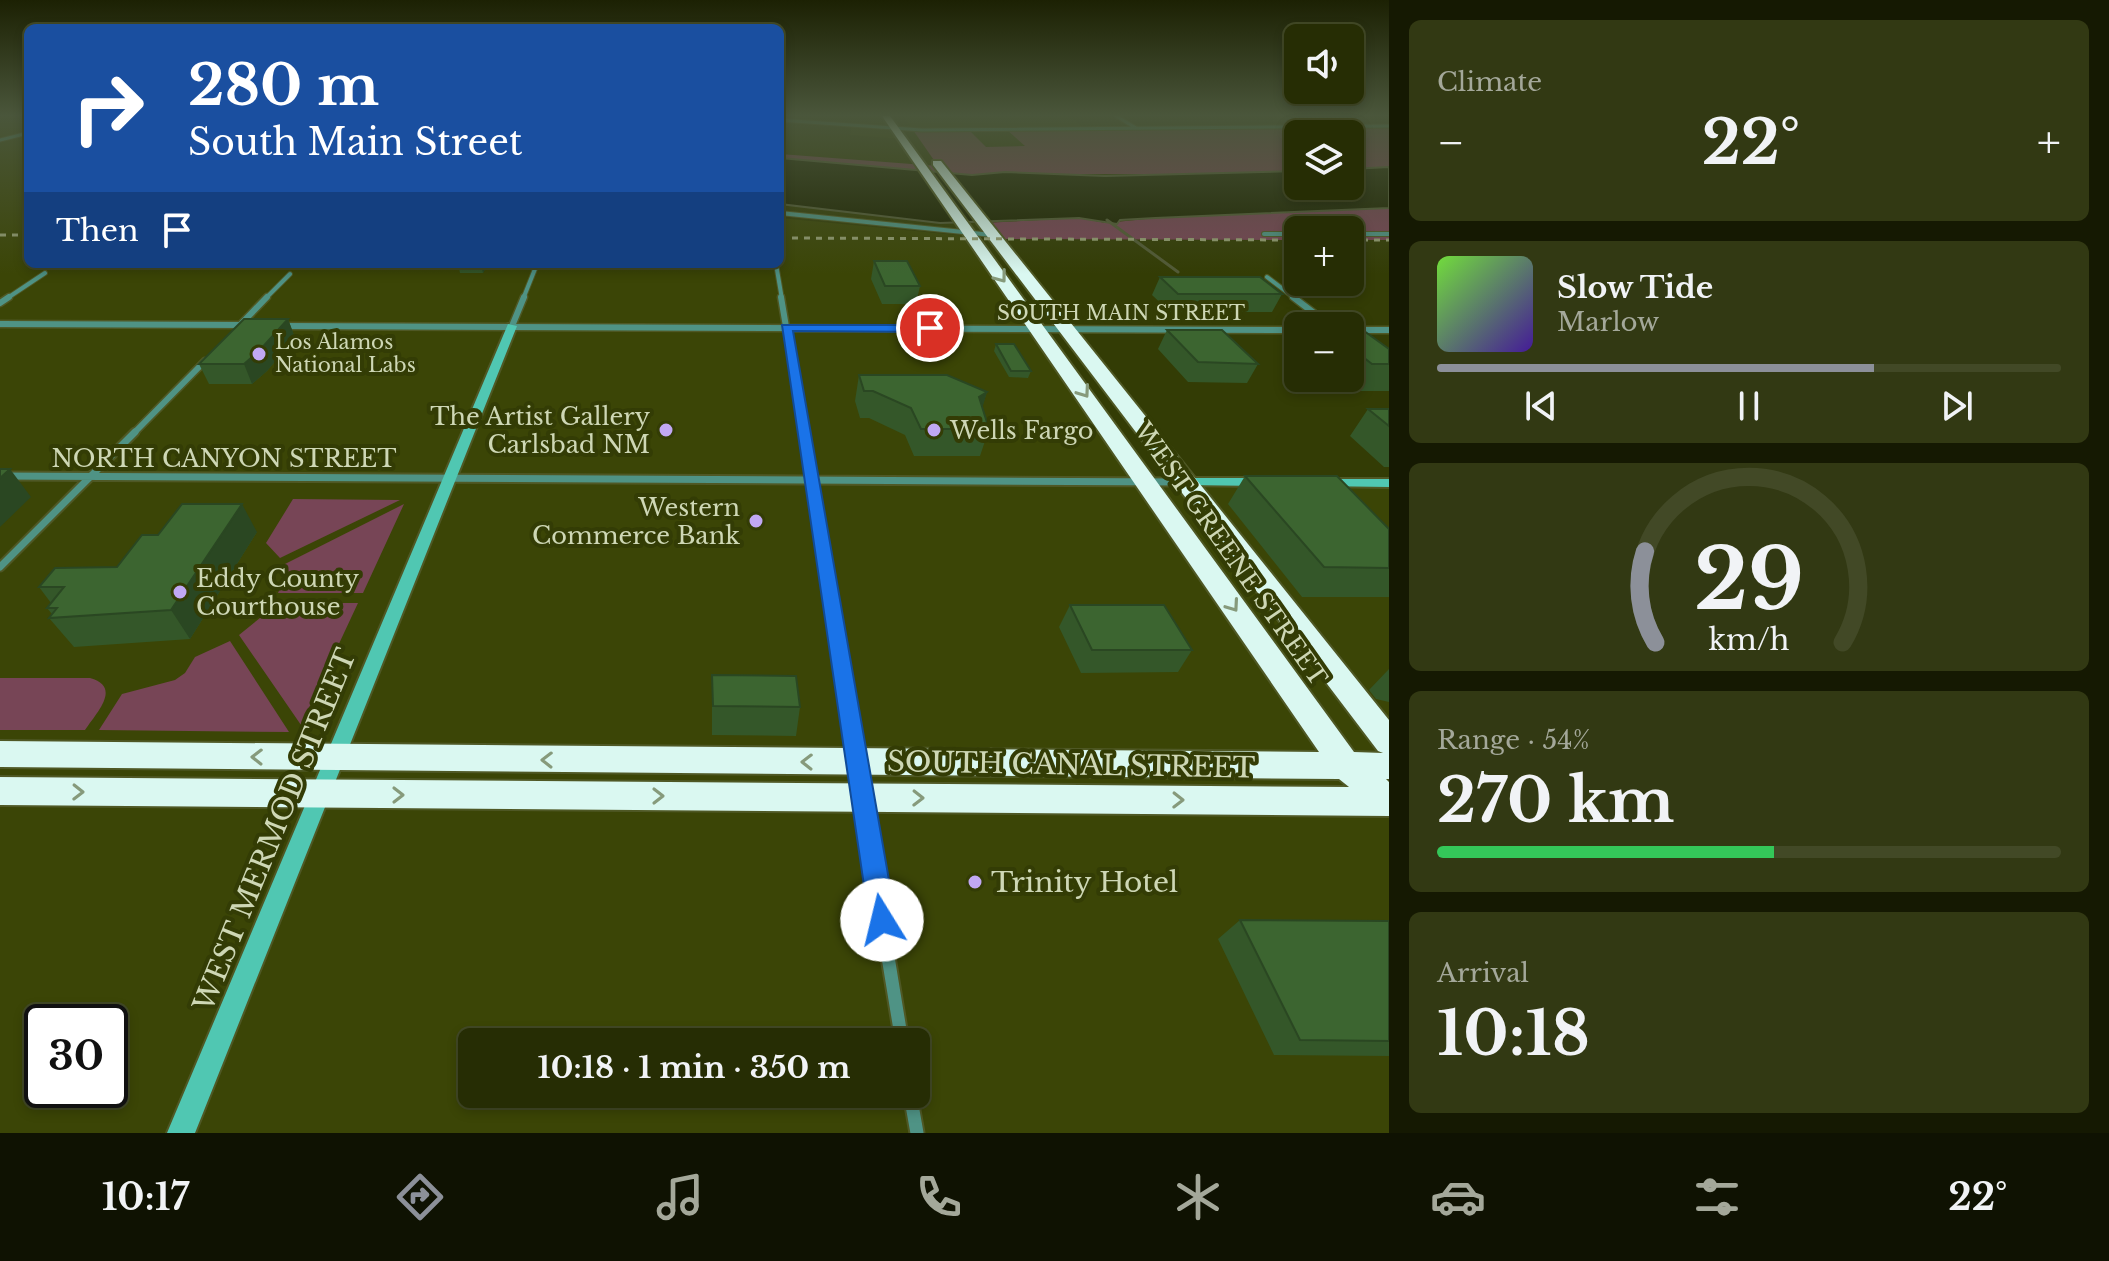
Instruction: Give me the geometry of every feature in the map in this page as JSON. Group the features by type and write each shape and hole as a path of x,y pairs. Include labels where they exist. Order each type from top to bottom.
{"highway":[{"name":"WEST GREENE STREET","path":"924,169 1346,766 1389,802"},
{"name":"WEST GREENE STREET","path":"942,169 1389,742"},
{"name":"SOUTH CANAL STREET","path":"0,754 1389,766"},
{"name":"SOUTH CANAL STREET","path":"0,791 1389,802"}],"street":[{"path":"784,213 988,230"},
{"path":"1264,234 1284,234"},
{"path":"1364,234 1389,234"},
{"path":"512,326 535,268"},
{"path":"777,268 900,1028"},
{"path":"0,303 45,273"},
{"path":"230,336 290,274"},
{"path":"1267,277 1313,312"},
{"path":"0,324 254,325"},
{"name":"SOUTH MAIN STREET","path":"268,326 1284,330"},
{"name":"WEST MERMOD STREET","path":"181,1133 512,326"},
{"path":"1364,330 1389,330"},
{"path":"0,567 209,357"},
{"name":"NORTH CANYON STREET","path":"0,476 1188,482"},
{"path":"1188,482 1282,482"},
{"path":"1309,483 1389,483"},
{"path":"913,1108 917,1133"}],"shaded area":[{"path":"0,169 24,169 24,268 784,268 784,218 968,236 1146,482 1389,483 1389,1133 0,1133"},
{"path":"784,169 903,169 972,175 1005,172 1105,176 1284,171 1284,200 1364,200 1364,169 1389,169 1389,208 1120,220 1117,224 1079,218 940,223 784,204"},
{"path":"902,169 1284,169 1284,172 959,174"},
{"path":"1389,208 1389,240 1364,240 1364,216 1284,216 1284,240 995,239 982,223 1079,218 1106,223"},
{"path":"293,499 400,500 280,558 266,543"},
{"path":"404,504 363,593 278,593 285,577 283,565"},
{"path":"271,603 358,603 301,725 239,635 260,618"},
{"path":"230,641 289,732 99,730 122,694 175,680 185,673 195,657"},
{"path":"0,678 90,678 104,687 106,694 85,730 0,730"}],"building":[{"path":"874,261 907,261 920,286 885,286"},
{"path":"1160,277 1260,277 1282,294 1178,294"},
{"path":"244,319 288,319 244,364 199,364"},
{"path":"1167,330 1222,330 1258,364 1198,362"},
{"path":"1364,331 1389,349 1389,364 1372,364 1364,358"},
{"path":"996,344 1014,344 1031,371 1011,371"},
{"path":"859,375 947,375 987,392 979,397 989,429 921,429 911,408 873,391 864,391"},
{"path":"1368,409 1389,409 1389,426"},
{"path":"0,469 10,469 0,478"},
{"path":"1245,476 1337,476 1389,529 1389,568 1324,567"},
{"path":"182,504 242,504 171,610 49,618 57,608 47,608 64,587 39,587 55,568 117,567 142,535 158,535"},
{"path":"1070,605 1164,605 1192,650 1092,650"},
{"path":"712,675 796,676 800,707 713,706"},
{"path":"1240,920 1389,921 1389,1041 1300,1040"}],"waterway":[{"path":"1107,220 1178,272"}],"railway":[{"path":"0,235 24,235"},
{"path":"784,238 1284,240"},
{"path":"1364,240 1389,240"}],"place":[{"name":"Los Alamos National Labs","path":"259,354"},
{"name":"The Artist Gallery Carlsbad NM","path":"666,430"},
{"name":"Wells Fargo","path":"934,430"},
{"name":"Western Commerce Bank","path":"756,521"},
{"name":"Eddy County Courthouse","path":"180,592"},
{"name":"Trinity Hotel","path":"975,882"}],"route":[{"path":"882,920 786,328 930,328"}]}
